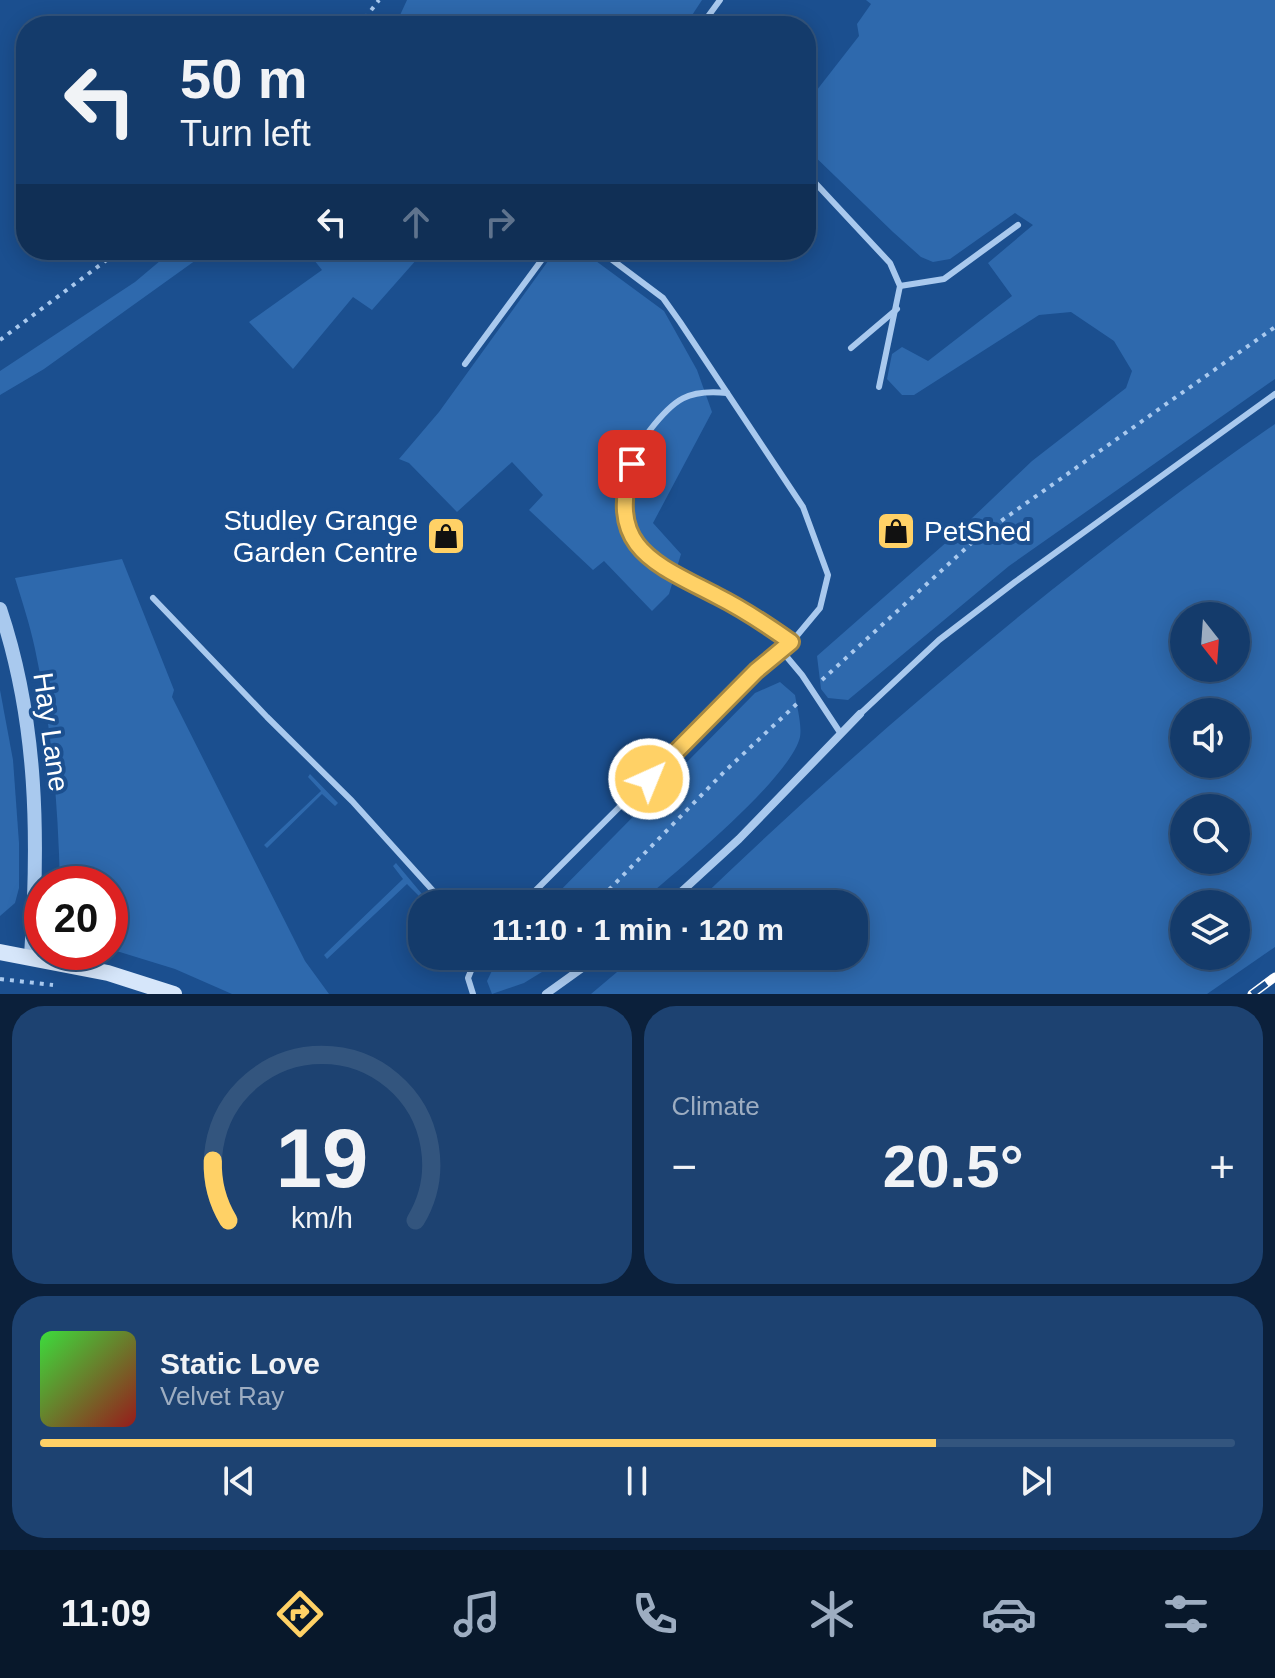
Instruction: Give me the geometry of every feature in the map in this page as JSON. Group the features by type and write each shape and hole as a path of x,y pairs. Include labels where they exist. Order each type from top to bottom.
{"main road":[{"path":"0,952 24,955"},
{"path":"94,970 174,994"}],"street":[{"name":"Hay Lane","path":"0,609 24,704 33,765 35,866"},
{"path":"683,890 739,839 860,714"},
{"path":"546,994 579,970"}],"lane":[{"path":"816,184 890,263 900,286 879,387"},
{"path":"900,286 944,279 1018,225"},
{"path":"465,364 542,260"},
{"path":"536,890 745,681 791,642 820,608 828,575 803,507 663,298 612,260"},
{"path":"851,348 897,309"},
{"path":"727,393 710,391 676,401 642,441 625,486 626,525 651,560 752,614 791,642"},
{"path":"860,714 939,640 1275,394"},
{"path":"153,598 370,820 432,890"},
{"path":"781,650 841,734"},
{"path":"471,970 468,978 473,994"}],"path":[{"path":"367,16 379,0"},
{"path":"0,340 107,260"},
{"path":"609,890 725,771 977,538 1275,327"},
{"path":"0,979 59,986"}],"shaded area":[{"path":"407,0 702,0 692,16 400,16"},
{"path":"866,0 1275,0 1275,379 1009,566 848,700 828,698 821,689 817,656 949,540 1032,461 1126,388 1132,371 1114,341 1071,312 1039,315 914,395 902,395 887,379 892,354 902,347 928,361 1012,296 988,263 1033,225 1015,213 950,259 933,262 921,257 816,158 816,91 859,36 857,24 871,4"},
{"path":"161,260 196,260 44,369 0,395 0,371 135,282"},
{"path":"314,260 416,260 372,310 353,297 293,369 249,322 322,270"},
{"path":"549,260 595,260 664,311 697,370 712,412 653,523 681,554 669,594 652,611 604,561 593,570 529,510 543,495 512,462 457,512 409,463 399,459 439,412"},
{"path":"1275,424 1275,947 1250,964 1250,890 1170,890 1170,970 1242,970 1207,994 591,994 619,970 868,970 868,890 710,890 903,713 1122,535"},
{"path":"122,559 174,690 172,697 305,961 329,994 232,994 175,969 128,955 128,866 59,866 56,795 46,708 33,640 15,578"},
{"path":"780,682 795,695 800,737 792,755 754,800 655,890 561,890 755,693"},
{"path":"0,690 13,760 19,888 15,903 0,916"},
{"path":"310,774 338,803 335,806 322,794 267,848 264,845 321,791 308,777"},
{"path":"396,863 419,890 413,890 407,884 327,959 324,955 403,879 393,866"},
{"path":"492,970 545,970 524,983 492,994 487,981"}],"railway":[{"path":"1252,994 1275,977"}],"place":[{"name":"PetShed","path":"896,531"},
{"name":"Studley Grange Garden Centre","path":"446,536"}],"route":[{"path":"632,464 625,486 626,525 651,560 675,576 752,614 791,642 756,671 649,779"}]}
